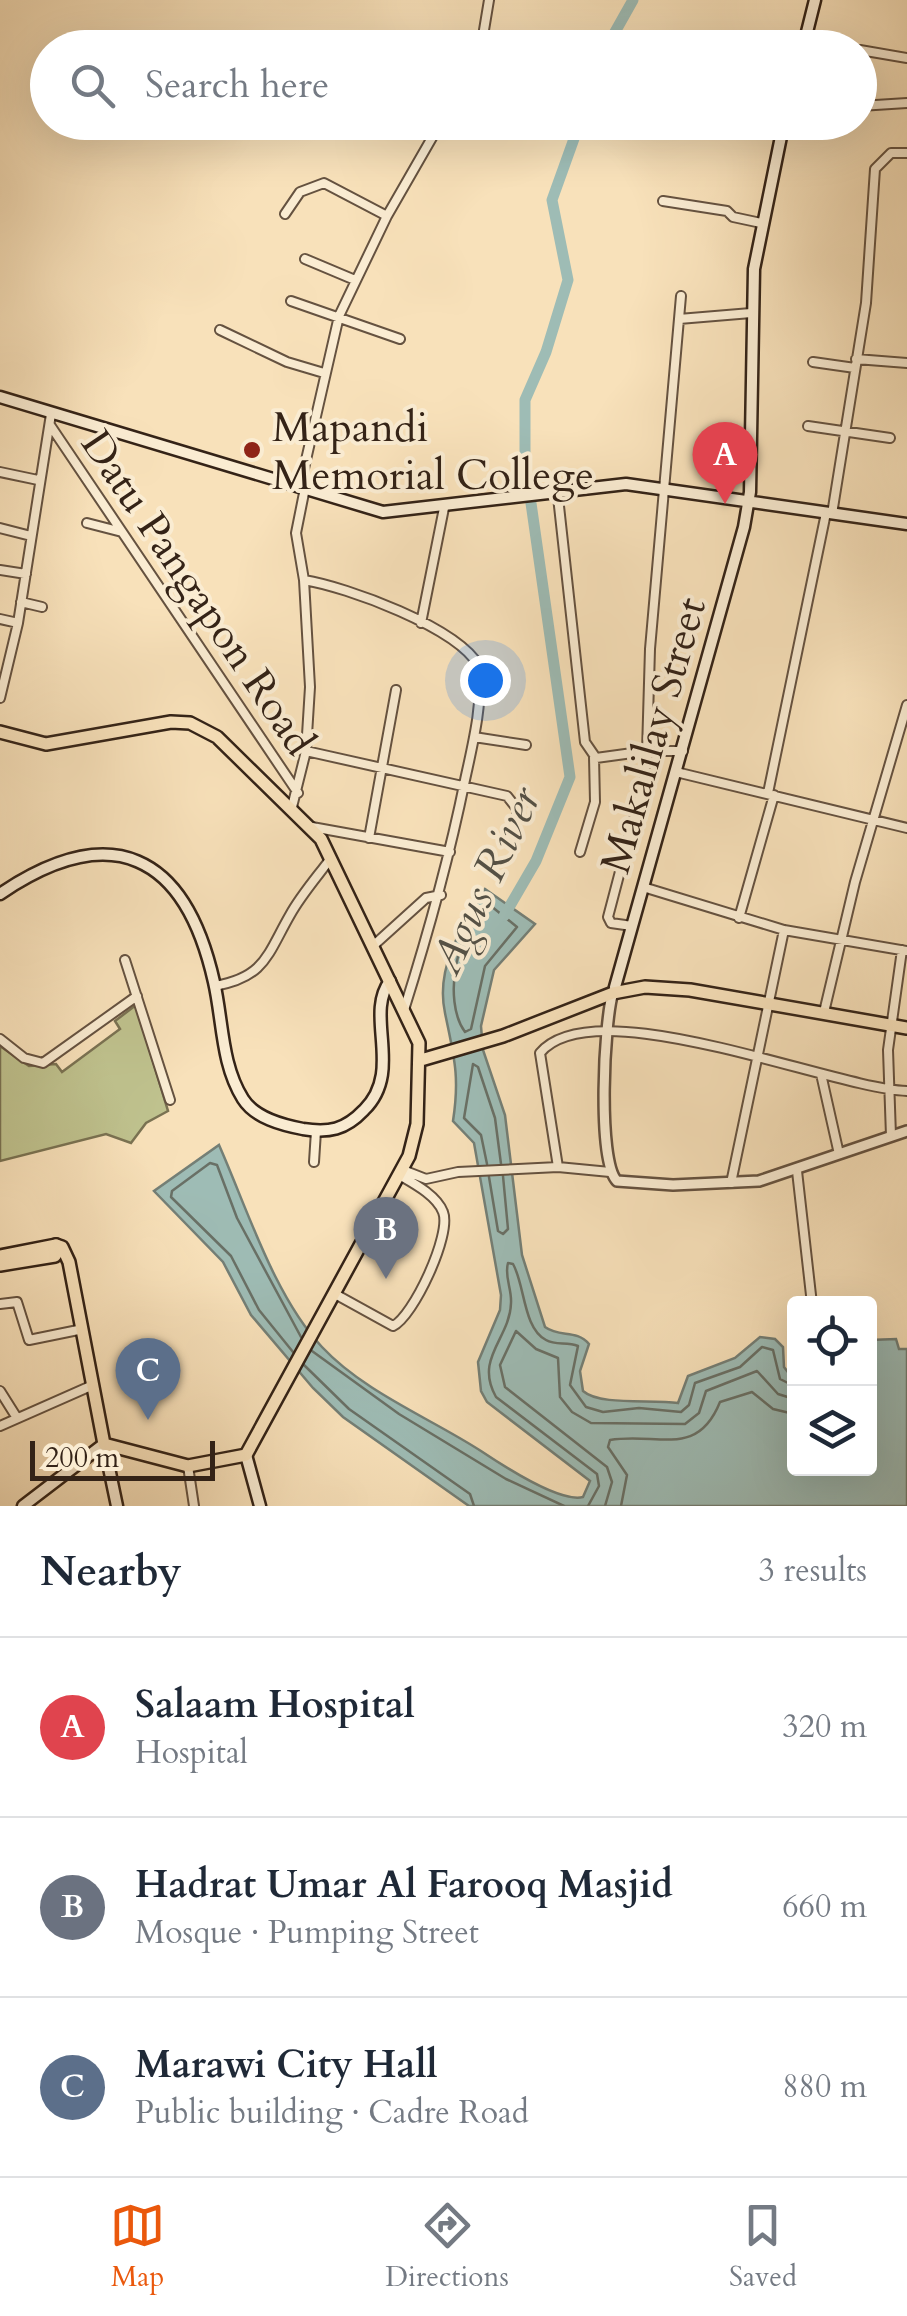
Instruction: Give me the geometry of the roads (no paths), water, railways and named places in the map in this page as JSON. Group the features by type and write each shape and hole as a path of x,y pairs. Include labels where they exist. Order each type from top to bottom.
{"main road":[{"path":"807,30 815,0"},
{"name":"Makalilay Street","path":"614,990 749,501 751,312 762,223 780,140"},
{"path":"0,397 50,419 383,512 556,495 612,484 907,524"},
{"path":"0,732 46,744 190,723 216,737 312,827 332,858 404,1010 421,1060 416,1134 402,1173 246,1455 260,1506"},
{"path":"0,894 34,873 74,859 121,854 140,861 167,881 190,910 215,986 226,1056 245,1102 270,1120 316,1131 330,1132 350,1122 378,1093 383,1075 382,995 390,982"},
{"path":"421,1060 614,990 667,983 907,1024"},
{"path":"769,1002 825,1008 891,1022"},
{"path":"0,1265 55,1250"},
{"path":"0,1256 55,1250 69,1262 117,1506"},
{"path":"104,1444 188,1466 246,1455"},
{"path":"23,1506 104,1444"}],"street":[{"path":"484,30 489,0"},
{"path":"877,53 907,58"},
{"path":"877,105 907,103"},
{"path":"292,808 306,751 310,687 304,580 296,533 324,373 339,316 355,280 432,140"},
{"path":"739,918 771,794 846,430 870,262 875,169 891,154 907,154"},
{"path":"286,214 300,192 324,183 388,216"},
{"path":"663,201 727,211 733,217 762,223"},
{"path":"304,260 355,280"},
{"path":"632,926 610,923 608,917 643,784 647,751 650,649 681,296"},
{"path":"291,301 400,339"},
{"path":"679,320 751,312"},
{"path":"220,330 287,362 324,373"},
{"path":"813,362 907,364"},
{"path":"0,698 18,623 50,419"},
{"name":"Datu Pangapon Road","path":"50,419 298,793"},
{"path":"808,426 890,438"},
{"path":"0,472 38,480"},
{"path":"556,495 579,706 585,742 594,756 596,802 580,852"},
{"path":"421,624 444,508"},
{"path":"87,523 122,532"},
{"path":"0,528 31,536"},
{"path":"0,570 26,574"},
{"path":"304,580 350,589 465,650 479,666 474,736 450,852 404,1010"},
{"path":"21,602 42,606"},
{"path":"0,620 18,623"},
{"path":"369,838 396,690"},
{"path":"825,1008 890,754 905,727 907,705"},
{"path":"474,736 526,745"},
{"path":"306,751 513,800 518,810 514,831"},
{"path":"594,756 683,751"},
{"path":"676,772 907,828"},
{"path":"312,827 450,852"},
{"path":"215,986 246,978 273,952 290,915 332,858"},
{"path":"644,887 784,930 905,951 891,1022 891,1136"},
{"path":"374,945 426,898 440,895"},
{"path":"731,1183 784,930"},
{"path":"124,960 170,1100"},
{"path":"611,1174 606,1030 614,990"},
{"path":"0,1039 24,1058 44,1064 136,996"},
{"path":"558,1166 540,1054 556,1042 606,1030 759,1055 821,1074 907,1091"},
{"path":"821,1074 839,1154"},
{"path":"314,1162 316,1131"},
{"path":"402,1173 426,1179 458,1172 558,1166 611,1174 632,1184 731,1183 797,1171 907,1131"},
{"path":"797,1171 811,1296"},
{"path":"335,1294 394,1326 408,1312 436,1255 446,1221 439,1204 402,1173"},
{"path":"0,1304 17,1302 29,1340 82,1329"},
{"path":"0,1426 93,1385"},
{"path":"0,1391 17,1418"},
{"path":"188,1466 194,1506"}],"water":[{"path":"485,889 535,924 494,970 481,1026 483,1050 505,1115 522,1255 545,1327 589,1344 580,1371 583,1391 601,1399 678,1403 688,1376 735,1358 760,1337 775,1339 783,1347 787,1371 787,1476 877,1476 877,1340 896,1339 899,1349 907,1349 907,1506 469,1506 343,1417 313,1388 251,1315 223,1262 154,1191 219,1145 276,1277 322,1347 377,1391 516,1473 546,1489 583,1497 590,1481 487,1402 481,1391 478,1362 500,1310 501,1295 474,1143 453,1121 455,1067 443,996 447,963"}],"waterway":[{"name":"Agus River","path":"616,30 633,0"},
{"name":"Agus River","path":"504,916 536,861 570,777 525,461 525,400 546,352 568,280 552,200 574,140"}],"place":[{"name":"Mapandi Memorial College","path":"252,450"},
{"name":"Salaam Hospital","path":"725,504"},
{"name":"Hadrat Umar Al Farooq Masjid","path":"386,1279"},
{"name":"Marawi City Hall","path":"148,1420"}]}
